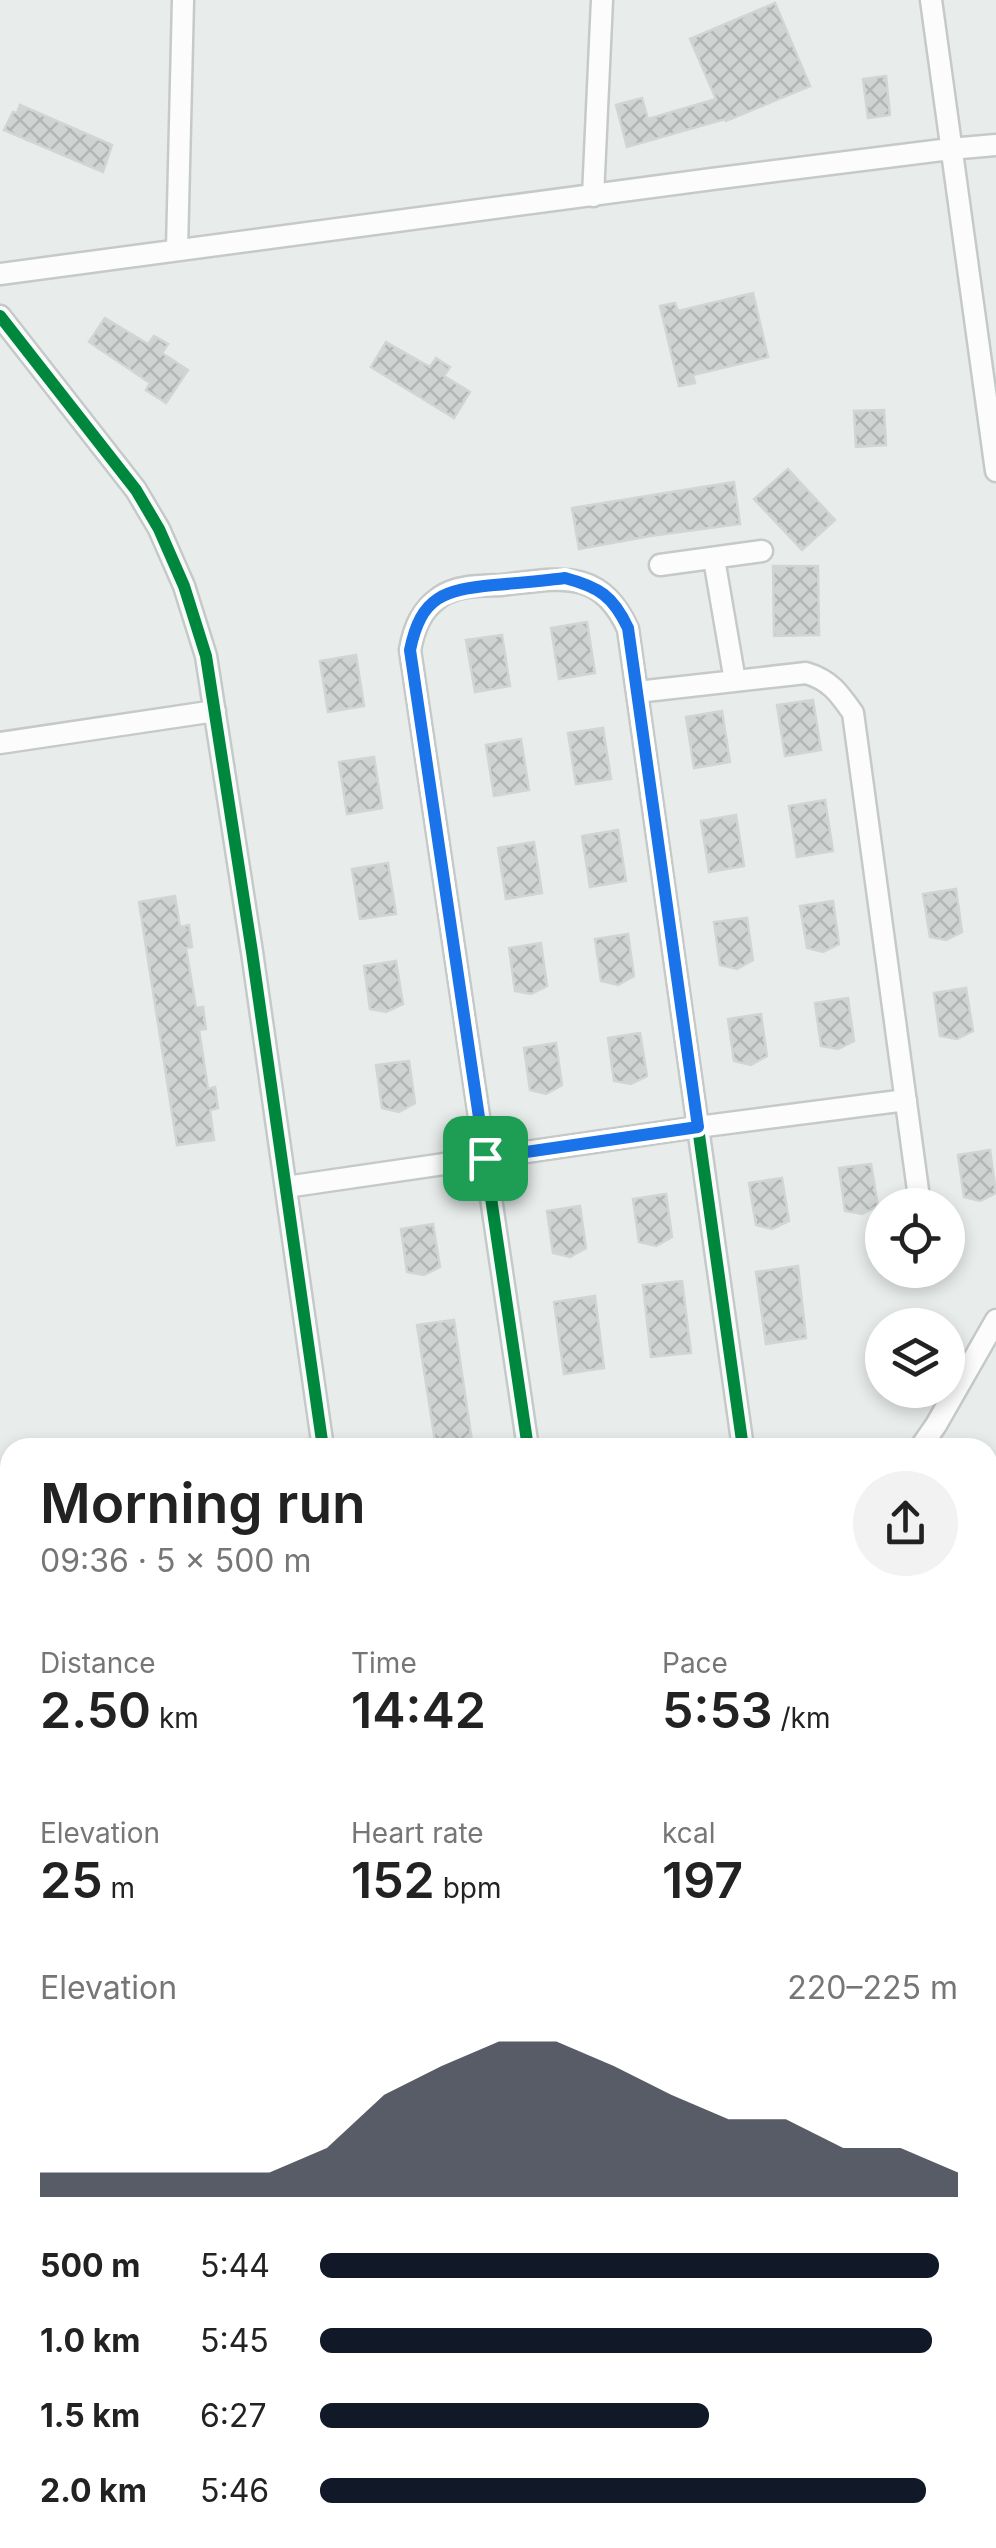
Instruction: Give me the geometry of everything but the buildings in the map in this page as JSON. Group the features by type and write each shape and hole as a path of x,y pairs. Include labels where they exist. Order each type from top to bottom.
{"street":[{"path":"177,249 183,0"},
{"path":"594,196 602,0"},
{"path":"931,0 996,471"},
{"path":"0,274 996,145"},
{"path":"0,316 136,490 159,529 184,586 206,656 323,1438"},
{"path":"660,564 762,551"},
{"path":"714,558 735,681"},
{"path":"527,1438 410,650 415,626 427,608 442,596 460,588 565,578 606,595 619,609 628,628 743,1438"},
{"path":"637,692 806,673 834,687 853,713 918,1188"},
{"path":"0,743 214,711"},
{"path":"286,1188 906,1100"},
{"path":"927,1438 996,1320"}],"cycle path":[{"path":"0,316 136,490 159,529 184,586 206,656 322,1438"},
{"path":"527,1438 410,650 423,614 447,593 469,587 559,580 591,586 604,595 628,629 742,1438"}],"route":[{"path":"565,578 606,595 619,609 628,628 698,1127 485,1158 410,650 415,626 427,608 442,596 460,588 565,578"}]}
